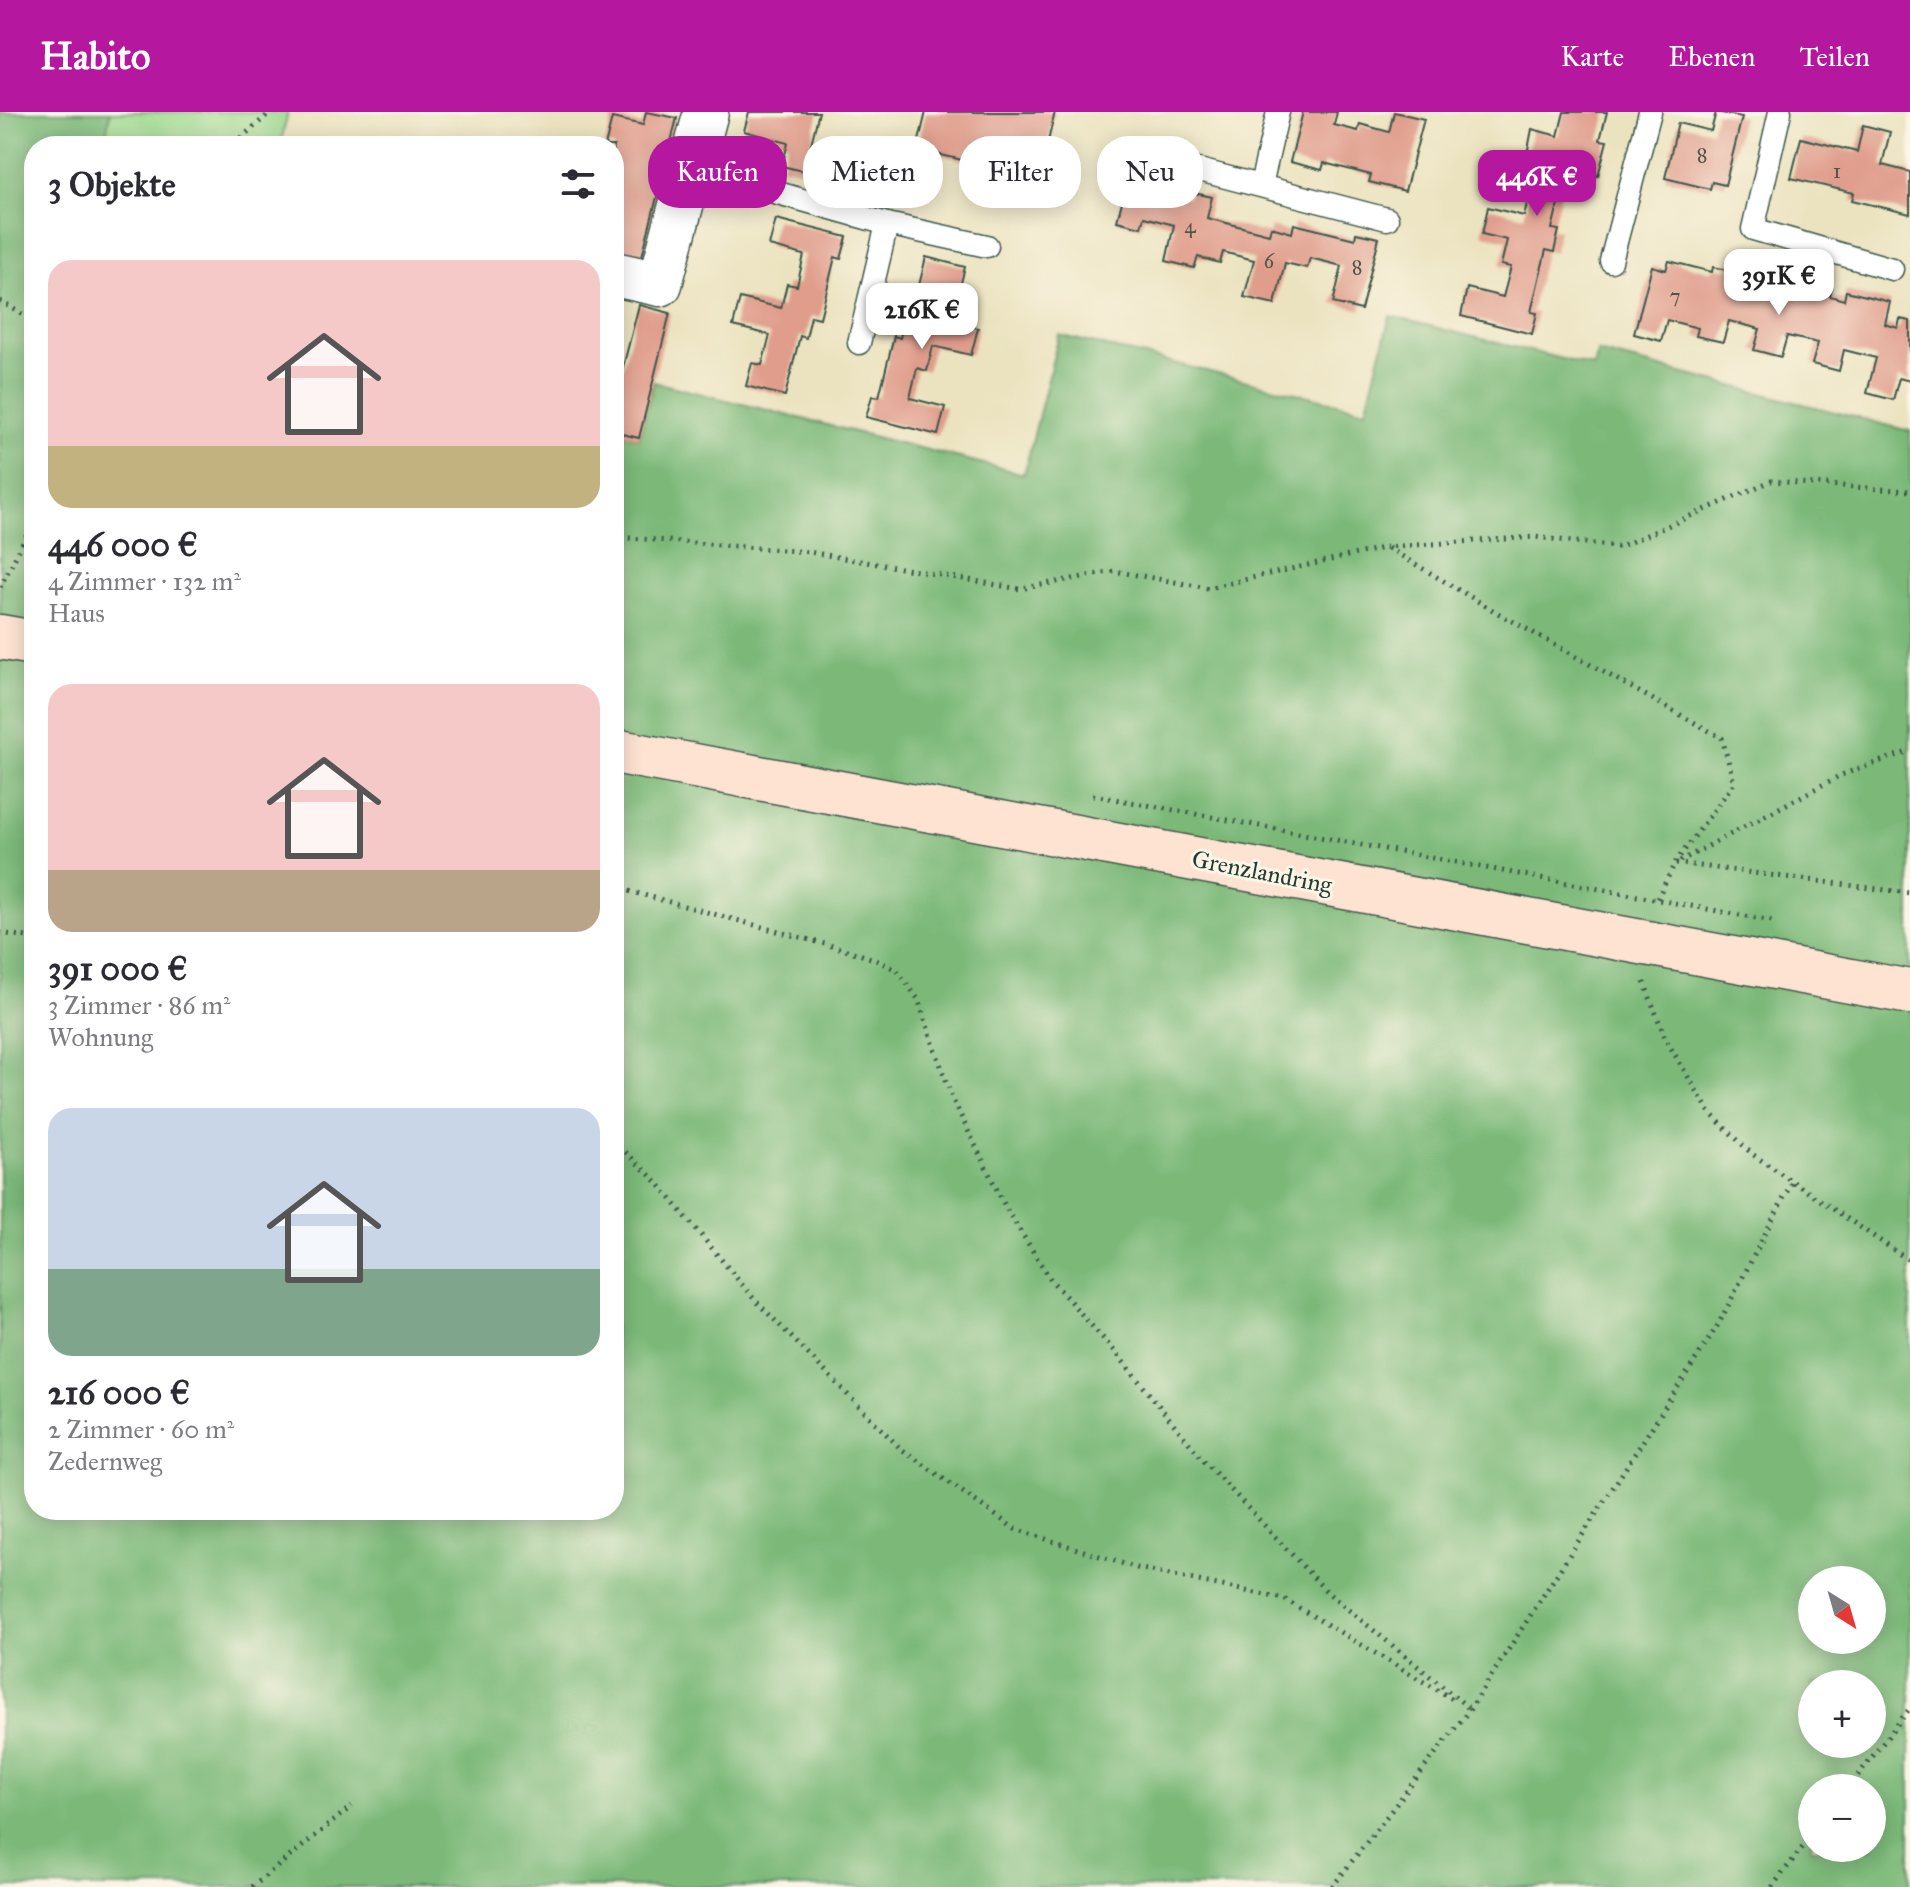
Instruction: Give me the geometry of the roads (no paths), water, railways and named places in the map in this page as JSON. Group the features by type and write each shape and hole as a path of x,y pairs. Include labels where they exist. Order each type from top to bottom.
{"main road":[{"path":"0,637 24,641"},
{"name":"Grenzlandring","path":"624,753 1910,992"}],"street":[{"path":"699,136 706,112"},
{"path":"624,284 660,284 680,208"}],"lane":[{"path":"1261,185 1278,112"},
{"path":"1611,261 1650,112"},
{"path":"1780,112 1753,229 1892,269"},
{"path":"1203,171 1387,219"},
{"path":"787,196 887,224 987,246"},
{"path":"859,343 887,224"}]}
